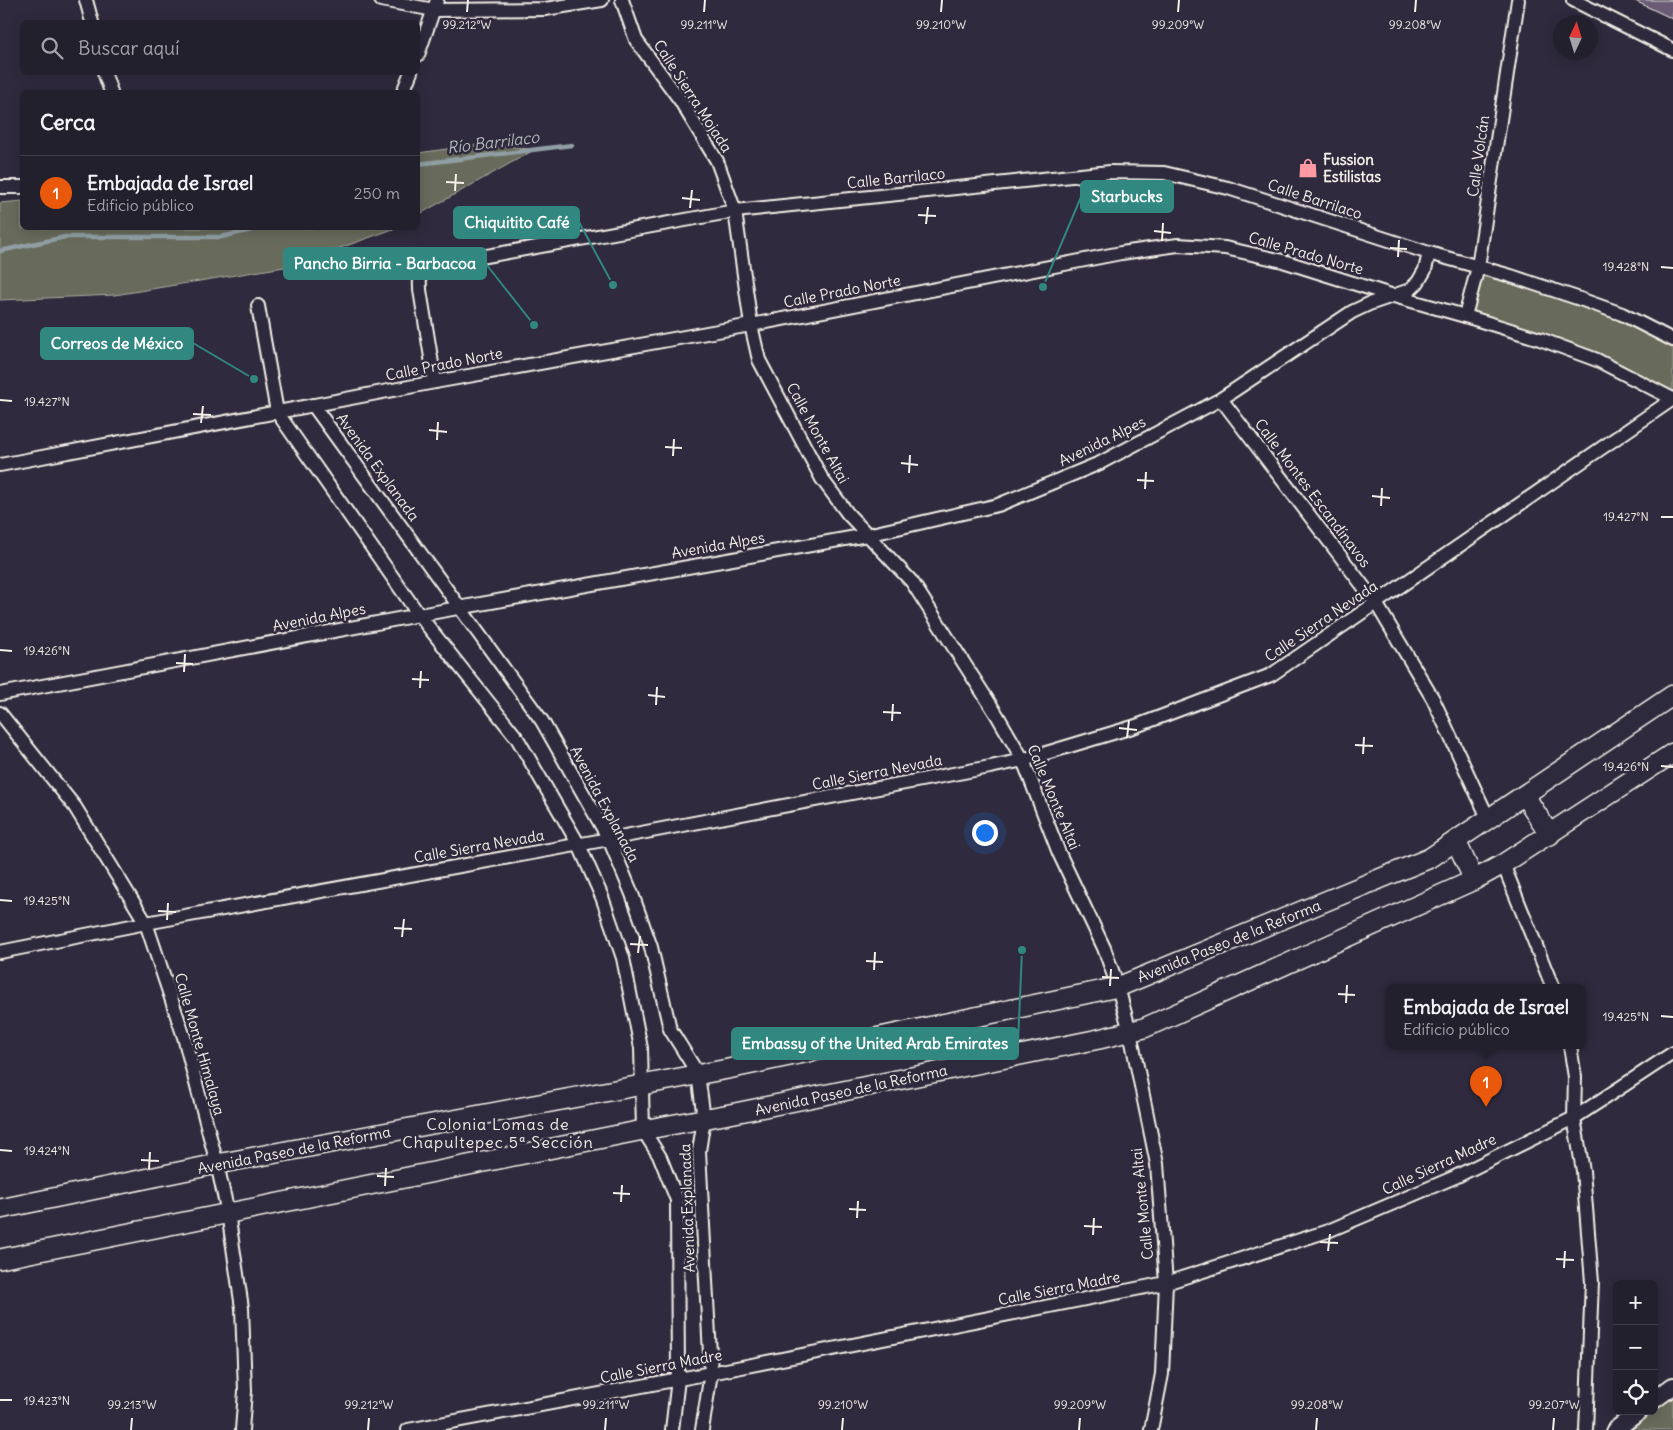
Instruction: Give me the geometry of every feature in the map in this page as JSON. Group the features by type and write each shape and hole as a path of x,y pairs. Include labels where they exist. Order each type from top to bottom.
{"main road":[{"name":"Avenida Paseo de la Reforma","path":"0,1209 217,1164 641,1086 1118,987 1430,858 1673,695"},
{"name":"Avenida Paseo de la Reforma","path":"0,1259 704,1119 1144,1028 1474,880 1503,864 1673,753"},
{"path":"1525,796 1550,834"},
{"path":"1456,842 1474,880"}],"street":[{"path":"86,0 91,20"},
{"path":"381,0 436,5 545,9 602,0"},
{"name":"Calle Sierra Mojada","path":"622,0 636,40 680,100 717,161 735,211"},
{"name":"Calle Volcán","path":"1466,316 1478,267 1518,0"},
{"path":"1573,0 1673,50"},
{"path":"420,49 436,5"},
{"path":"105,75 110,90"},
{"path":"403,90 410,75"},
{"name":"Calle Barrilaco","path":"435,382 420,290 420,275 426,267 735,211 1110,172 1164,173 1228,188 1478,267"},
{"path":"0,187 20,187"},
{"name":"Calle Monte Altai","path":"735,211 759,360 822,479 848,514 912,582 997,715 1023,760 1059,853 1104,948 1118,987 1130,1032 1156,1164 1166,1283 1162,1374 1151,1430"},
{"name":"Calle Prado Norte","path":"0,465 1121,254 1178,246 1225,248 1284,261 1394,296 1466,316 1540,339 1597,360 1673,399"},
{"name":"Avenida Alpes","path":"0,694 419,615 867,535 998,505 1100,463 1220,399 1352,312 1410,290 1418,282 1425,270 1429,252"},
{"path":"1478,267 1511,276 1622,314 1673,340"},
{"path":"258,306 276,412 419,615 517,738 579,845 602,897 623,958 641,1048 643,1130"},
{"name":"Calle Montes Escandínavos","path":"1220,399 1376,602 1433,699 1489,820"},
{"name":"Calle Sierra Nevada","path":"0,952 146,923 579,845 1023,760 1136,726 1271,675 1673,399"},
{"name":"Avenida Explanada","path":"313,405 542,721 609,839 632,894 651,947 670,1029 698,1074 704,1119 699,1152 711,1373 702,1430"},
{"name":"Calle Monte Himalaya","path":"0,713 75,807 146,923 184,1037 228,1214 242,1308 245,1391 242,1430"},
{"path":"1503,864 1552,984"},
{"path":"1570,1049 1575,1077 1574,1118 1583,1171 1592,1282 1586,1430"},
{"name":"Calle Sierra Madre","path":"408,1430 711,1373 1166,1283 1328,1232 1456,1177 1574,1118 1673,1053"},
{"name":"Avenida Explanada","path":"643,1130 660,1156 678,1200 678,1379 672,1430"},
{"path":"1658,1397 1673,1386"},
{"path":"1615,1430 1635,1415"}],"green space":[{"path":"490,143 534,150 420,214 420,153"},
{"path":"20,201 20,230 390,230 290,266 115,295 0,300 0,203"},
{"path":"1478,267 1497,272 1673,340 1673,399 1597,360 1465,316"},
{"path":"1673,1390 1673,1430 1624,1430 1642,1415 1658,1415 1658,1402"}],"building":[{"path":"1633,0 1673,0 1673,19"}],"waterway":[{"name":"Río Barrilaco","path":"420,164 572,145"},
{"name":"Río Barrilaco","path":"0,251 65,237 221,237 251,230"}],"place":[{"name":"Fussion Estilistas","path":"1308,168"},
{"name":"Chiquitito Café","path":"613,285"},
{"name":"Starbucks","path":"1043,287"},
{"name":"Pancho Birria - Barbacoa","path":"534,325"},
{"name":"Correos de México","path":"254,379"},
{"name":"Embassy of the United Arab Emirates","path":"1022,950"},
{"name":"Embajada de Israel","path":"1486,1107"}],"district":[{"name":"Colonia Lomas de Chapultepec 5ª Sección","path":"498,1133"}]}
